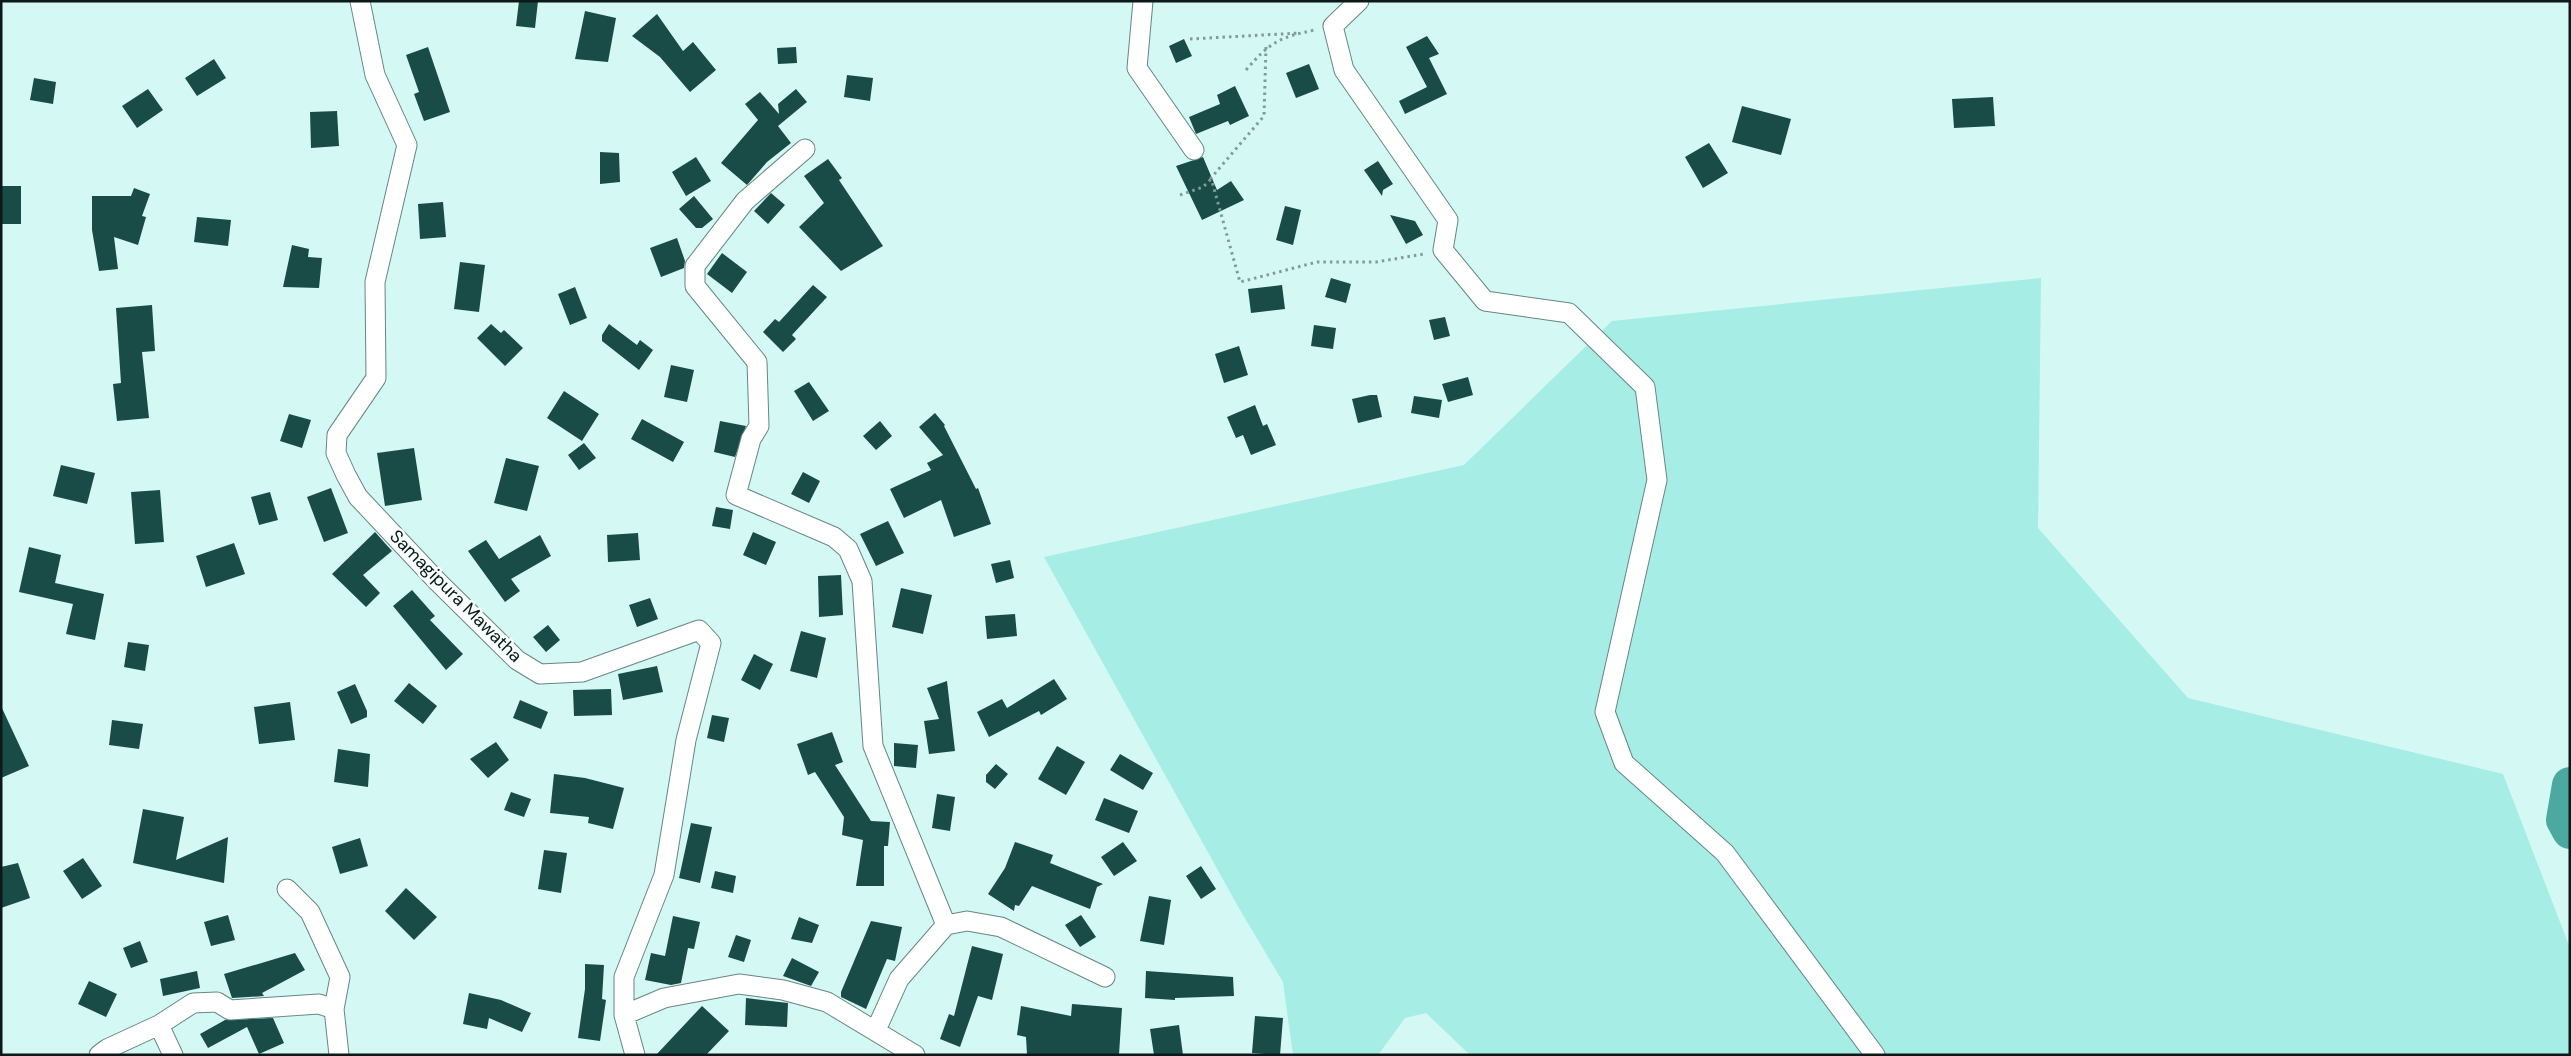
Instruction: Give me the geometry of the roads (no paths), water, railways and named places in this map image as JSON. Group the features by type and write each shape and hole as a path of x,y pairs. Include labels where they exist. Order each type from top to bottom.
{"street":[{"name":"Samagipura Mawatha","path":"360,1 375,75 407,145 375,282 376,378 337,435 336,454 358,497 517,660 540,674 582,672 699,630 712,643 686,740 664,875 624,977 624,1015 635,1055"},
{"path":"1143,1 1137,68 1194,150"},
{"path":"1359,1 1333,26 1344,70 1448,220 1444,250 1485,301 1569,313 1644,387 1657,480 1605,712 1624,763 1725,853 1875,1055"},
{"path":"805,149 745,200 695,266 695,286 757,362 759,426 751,439 736,495 834,537 848,549 862,581 873,746 946,925"},
{"path":"287,889 310,912 340,977 334,1009 340,1055"},
{"path":"876,1030 899,979 946,925 967,921 1001,927 1105,977"},
{"path":"624,1015 664,998 738,984 783,990 827,1002 915,1055"},
{"path":"98,1055 159,1025 193,1003 217,1002 230,1010 319,1004 334,1009"},
{"path":"159,1025 173,1055"}],"waterway":[{"path":"2570,785 2564,820 2570,831"}]}
